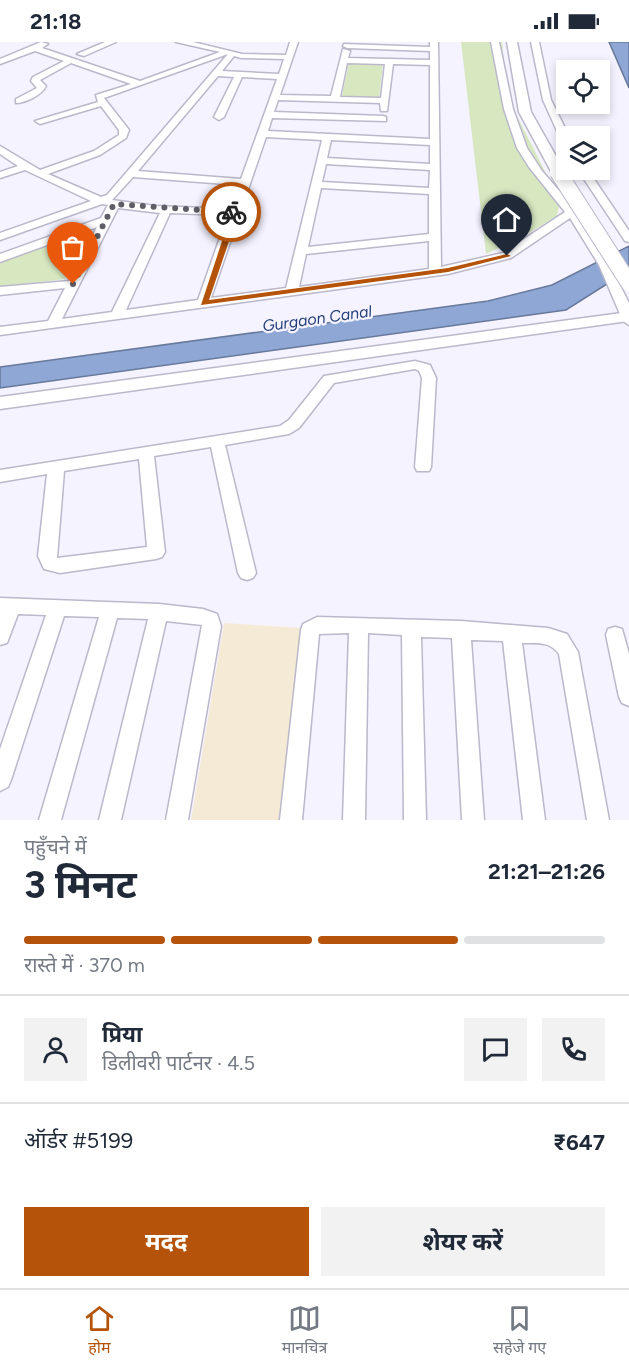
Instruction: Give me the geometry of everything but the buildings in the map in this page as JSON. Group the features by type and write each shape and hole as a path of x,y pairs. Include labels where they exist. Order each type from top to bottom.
{"highway":[{"path":"512,42 525,112 556,156"},
{"path":"523,42 534,100 556,150"},
{"path":"572,180 613,255 622,283"},
{"path":"574,180 629,253"}],"main road":[{"path":"0,397 565,319 627,315"},
{"path":"0,403 627,315"}],"street":[{"path":"0,62 47,42"},
{"path":"81,54 112,42"},
{"path":"180,42 231,52 288,57"},
{"path":"203,304 294,42"},
{"path":"495,42 511,122 523,149 556,166"},
{"path":"535,42 547,100 559,126"},
{"path":"335,99 348,44 434,45 435,272"},
{"path":"35,48 141,84"},
{"path":"53,324 106,220 108,202 217,73 231,52"},
{"path":"41,173 97,153 123,136 124,130 99,97 231,52"},
{"path":"20,101 41,89 42,86 36,82 36,79 71,60"},
{"path":"344,60 434,63"},
{"path":"381,139 389,62"},
{"path":"217,73 282,77"},
{"path":"219,117 239,74"},
{"path":"275,97 385,101"},
{"path":"40,121 103,103"},
{"path":"269,115 383,119"},
{"path":"262,134 435,142"},
{"path":"292,291 327,137"},
{"path":"0,149 26,166 108,202 167,209 235,212"},
{"path":"0,162 12,158"},
{"path":"321,161 435,167"},
{"path":"0,175 26,166"},
{"path":"132,174 245,182"},
{"path":"568,180 572,212 604,261 622,283 627,315"},
{"path":"587,180 591,182 629,239"},
{"path":"587,180 591,182"},
{"path":"316,185 435,191"},
{"path":"0,237 108,202"},
{"path":"117,315 167,209"},
{"path":"0,331 435,272 507,256 572,212"},
{"path":"0,258 106,220"},
{"path":"302,251 435,237"},
{"path":"0,291 73,284"},
{"path":"0,476 146,454 289,428 329,379 420,365 428,372 429,378 423,467"},
{"path":"217,442 247,573"},
{"path":"56,468 47,556 50,564 60,566 156,552 146,454"},
{"path":"0,636 6,606 159,612 203,617 212,623 177,820"},
{"path":"0,780 58,607"},
{"path":"50,820 110,610"},
{"path":"110,820 159,612"},
{"path":"291,820 310,630 316,625 461,629 548,636 560,640 567,648 598,820"},
{"path":"354,820 359,625"},
{"path":"411,627 415,820"},
{"path":"461,629 473,820"},
{"path":"511,633 534,820"},
{"path":"615,635 629,697"}],"shaded area":[{"path":"224,623 303,628 286,820 191,820"}],"green space":[{"path":"461,42 502,42 508,98 560,201 557,216 486,254"},
{"path":"349,62 383,63 379,98 342,96"},
{"path":"91,228 65,279 0,287 0,261"}],"water":[{"path":"609,42 629,42 629,88"},
{"path":"629,246 629,270 566,310 0,388 0,367 488,301 552,285"}],"way so far":[{"path":"73,284 114,204 231,212"}],"route":[{"path":"231,212 235,212 203,304 448,270 507,256"}],"water label":[{"name":"Gurgaon Canal","path":"317,318"}]}
